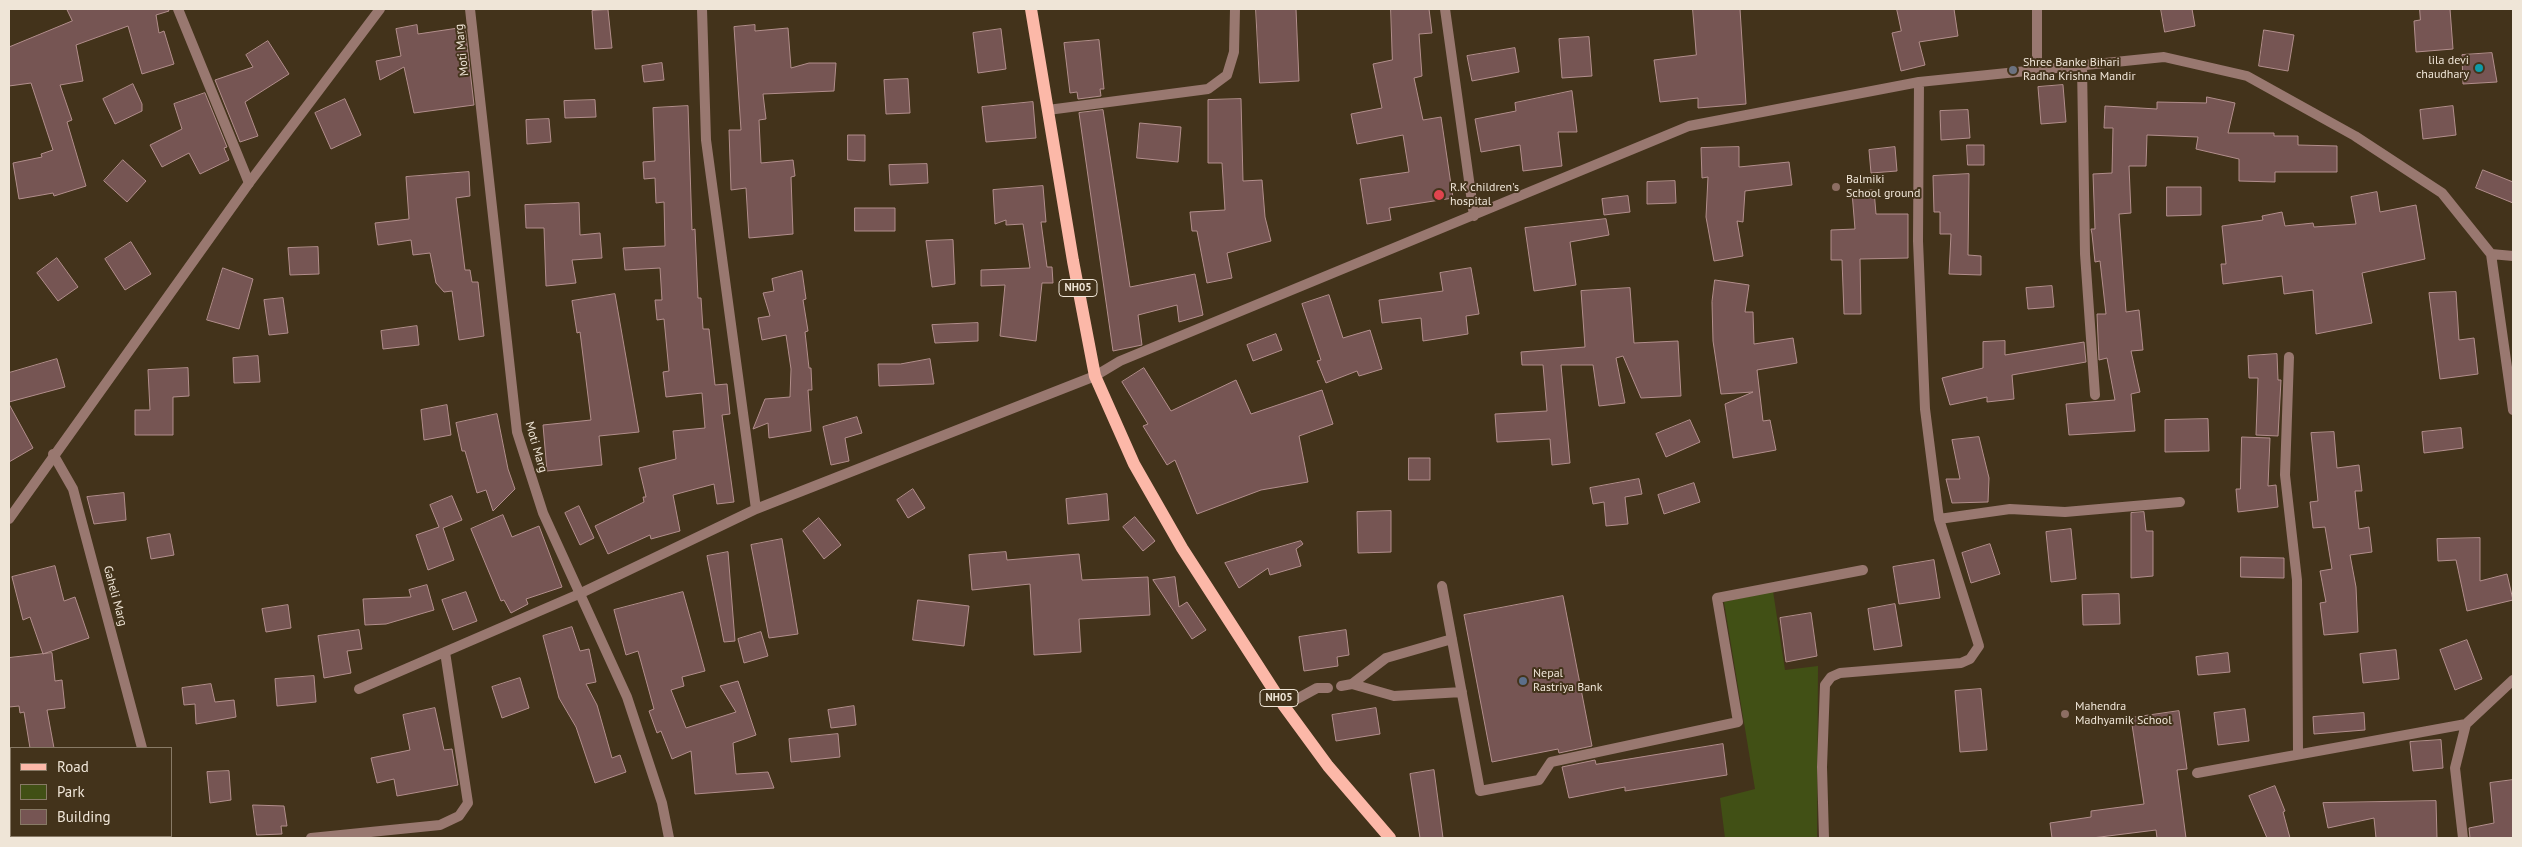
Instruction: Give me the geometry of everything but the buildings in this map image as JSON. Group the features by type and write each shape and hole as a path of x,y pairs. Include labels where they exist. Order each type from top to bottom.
{"main road":[{"name":"NH05","path":"1031,9 1073,261 1095,376 1134,464 1182,548 1284,706 1328,766 1390,838"}],"street":[{"path":"178,9 249,184"},
{"path":"9,519 53,454 249,184 380,9"},
{"name":"Moti Marg","path":"470,9 517,432 543,513 627,697 662,804 669,838"},
{"path":"702,9 706,140 756,509"},
{"path":"1048,110 1208,89 1227,75 1234,52 1236,9"},
{"path":"1446,9 1474,216"},
{"path":"2036,70 2037,9"},
{"path":"359,689 579,594 756,509 1095,376 1120,362 1689,126 1918,82 2164,57 2247,76 2355,136 2442,193 2491,254 2513,410"},
{"path":"2082,65 2085,254 2095,395"},
{"path":"1824,838 1822,767 1825,685 1840,672 1961,664 1977,652 1979,646 1940,520 1925,409 1918,241 1918,82"},
{"path":"2491,254 2513,256"},
{"path":"2289,357 2285,475 2297,580 2298,753"},
{"name":"Gaheli Marg","path":"53,454 73,489 142,747"},
{"path":"1940,520 2010,509 2065,512 2180,502"},
{"path":"1442,586 1480,792 1539,780 1552,762 1738,722 1716,598 1863,570"},
{"path":"1342,686 1352,684 1386,658 1452,639"},
{"path":"311,838 374,836 440,825 458,816 468,803 445,652"},
{"path":"2463,838 2455,768 2466,724 2513,680"},
{"path":"1352,684 1394,696 1462,692"},
{"path":"1284,706 1317,688 1328,688"},
{"path":"2197,773 2298,753 2466,724"}],"green space":[{"path":"1773,591 1785,670 1818,666 1817,838 1725,838 1720,798 1755,789 1724,602"}],"place":[{"name":"lila devi chaudhary","path":"2479,68"},
{"name":"Shree Banke Bihari Radha Krishna Mandir","path":"2013,70"},
{"name":"Balmiki School ground","path":"1836,187"},
{"name":"R.K children's hospital","path":"1439,195"},
{"name":"Nepal Rastriya Bank","path":"1523,681"},
{"name":"Mahendra Madhyamik School","path":"2065,714"}]}
